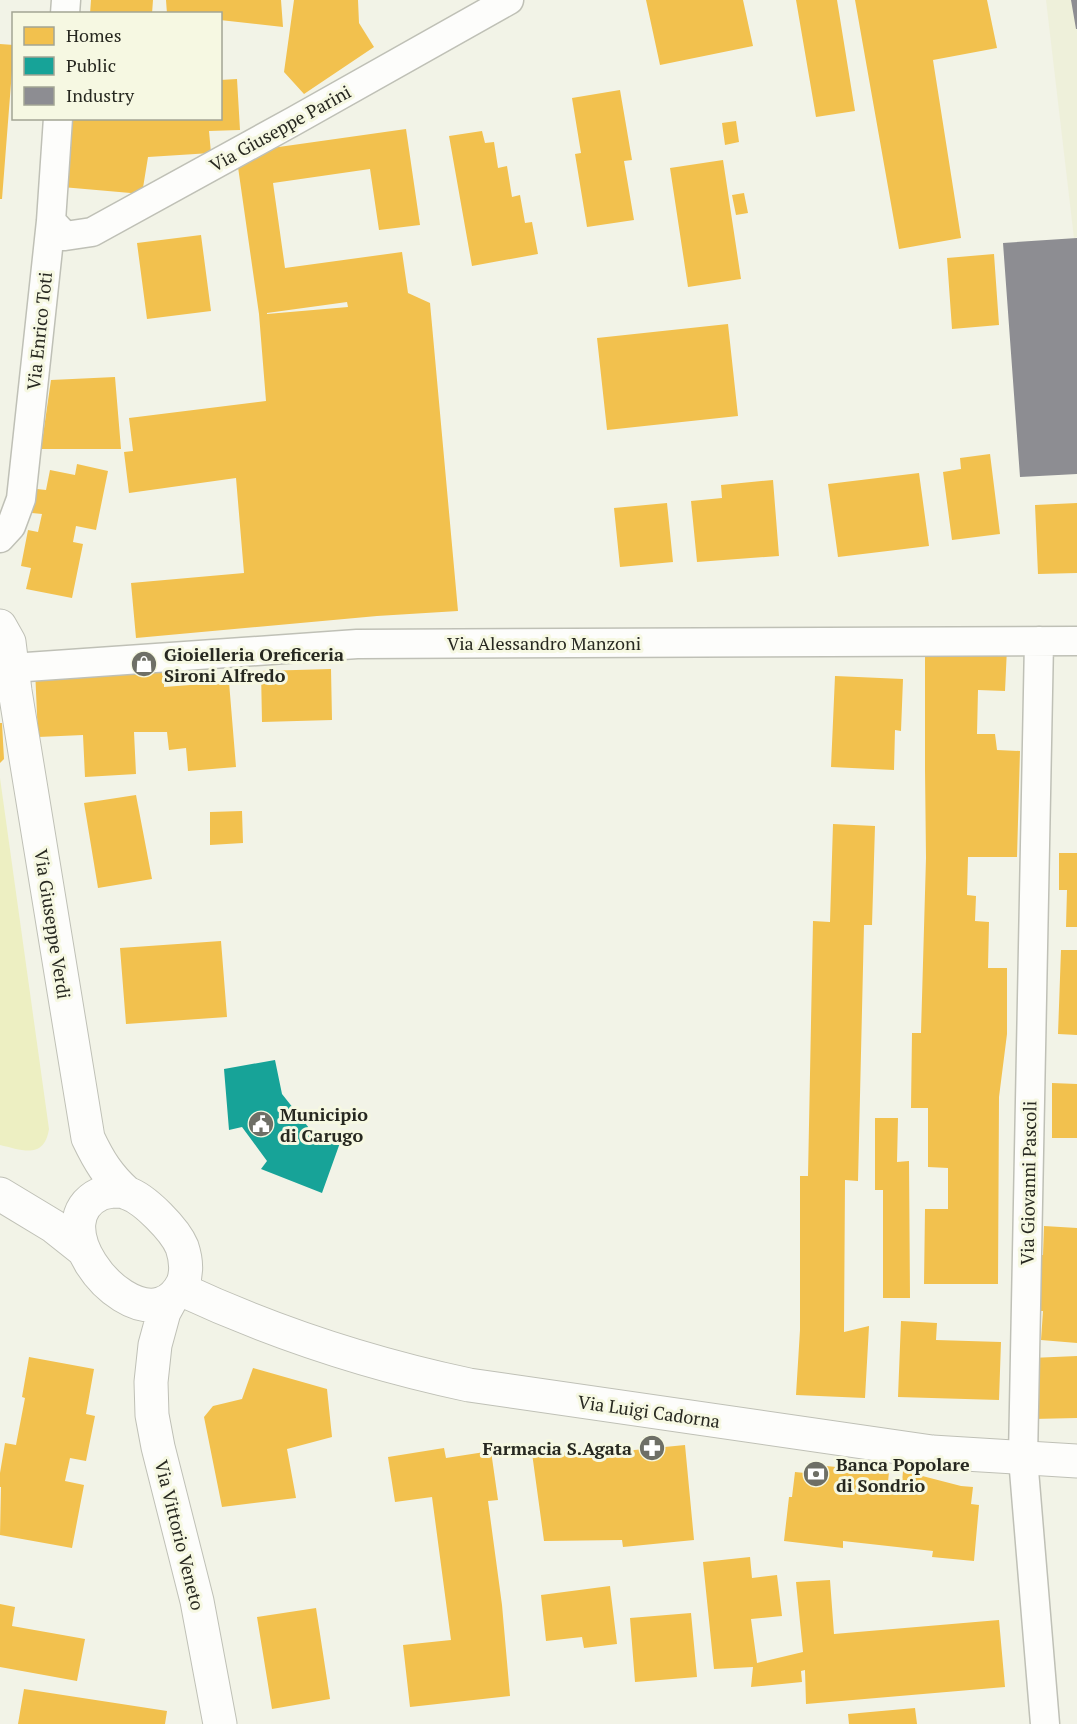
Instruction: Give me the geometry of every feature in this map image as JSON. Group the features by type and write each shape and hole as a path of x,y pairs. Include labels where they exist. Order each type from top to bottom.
{"street":[{"name":"Via Giuseppe Parini","path":"51,221 65,236 92,232 469,11 509,0"},
{"name":"Via Enrico Toti","path":"6,532 21,500 51,221 58,120"},
{"path":"0,553 6,532"},
{"name":"Via Giuseppe Verdi","path":"0,607 88,1138 99,1161 113,1180 128,1193"},
{"name":"Via Giovanni Pascoli","path":"1039,641 1023,1458 1045,1724"},
{"name":"Via Alessandro Manzoni","path":"7,645 1077,641"},
{"path":"82,1249 79,1233 80,1217 86,1204 100,1194 113,1191 128,1193 143,1202 172,1232 182,1247 178,1284 158,1305 143,1305 128,1299"},
{"path":"0,1194 53,1226 82,1249 102,1278 128,1299 155,1345"},
{"name":"Via Luigi Cadorna","path":"178,1284 232,1312 341,1352 412,1373 469,1385 932,1452 1077,1461"},
{"name":"Via Vittorio Veneto","path":"178,1284 164,1312 155,1345 151,1382 152,1415 197,1601 220,1724"}],"shaded area":[{"path":"1046,0 1077,0 1077,237 1074,238"}],"green space":[{"path":"0,778 49,1129 42,1145 31,1150 0,1145"}],"building: Homes":[{"path":"91,0 153,0 152,12 90,12"},
{"path":"166,0 281,0 283,27 222,20 222,12 167,12"},
{"path":"294,0 358,0 359,23 374,47 304,94 284,72"},
{"path":"646,0 743,0 753,46 660,65"},
{"path":"796,0 837,0 855,111 816,117"},
{"path":"855,0 987,0 997,48 933,60 961,238 899,249"},
{"path":"0,44 12,45 12,71 2,199 0,199"},
{"path":"237,79 240,130 209,131 211,153 148,157 142,194 62,187 68,120 222,120 222,80"},
{"path":"620,90 632,160 624,161 634,220 587,227 575,154 581,153 572,98"},
{"path":"736,121 739,142 725,145 722,123"},
{"path":"406,129 420,225 379,230 370,169 273,183 285,268 402,252 408,293 430,303 458,611 136,638 131,583 244,573 236,478 129,493 124,452 133,451 129,418 266,401 259,314 236,153","holes":["347,302 348,307 267,314"]},
{"path":"482,131 485,143 494,142 498,168 507,166 512,197 520,195 525,223 532,222 538,254 472,266 449,136"},
{"path":"723,160 741,279 688,287 670,168"},
{"path":"744,193 748,213 736,215 732,195"},
{"path":"201,235 211,311 147,319 137,243"},
{"path":"994,254 999,325 952,329 947,258"},
{"path":"728,324 738,416 607,430 597,338"},
{"path":"115,377 121,449 41,449 51,380"},
{"path":"990,454 1000,534 952,540 943,472 961,469 960,458"},
{"path":"77,464 108,471 96,530 76,526 73,542 83,544 72,598 26,589 31,568 21,566 28,530 38,532 42,514 32,513 37,489 46,490 50,470 75,475"},
{"path":"919,473 929,546 838,557 828,484"},
{"path":"773,480 779,556 697,562 691,501 722,498 721,485"},
{"path":"667,503 673,562 620,567 614,508"},
{"path":"1077,503 1077,573 1038,574 1035,505"},
{"path":"925,644 1007,648 1005,691 978,690 977,734 995,734 997,750 1020,751 1017,857 968,857 967,895 976,896 975,921 989,922 988,968 1007,968 1007,1034 999,1097 998,1284 924,1284 925,1209 948,1209 948,1168 928,1167 928,1108 911,1108 912,1033 921,1033 926,858"},
{"path":"164,663 164,687 229,682 236,767 188,771 186,748 169,750 167,732 134,732 136,774 85,777 83,735 38,737 35,669"},
{"path":"331,669 332,720 262,722 261,671"},
{"path":"835,676 903,679 901,731 895,730 894,770 831,767"},
{"path":"0,723 2,723 4,759 0,763"},
{"path":"136,795 152,879 98,888 84,803"},
{"path":"242,811 243,843 210,845 210,812"},
{"path":"833,824 875,826 872,925 864,925 858,1181 845,1180 844,1332 869,1326 865,1398 796,1395 800,1330 800,1176 808,1176 813,921 830,922"},
{"path":"1059,853 1077,853 1077,927 1066,927 1067,890 1059,890"},
{"path":"221,941 227,1017 126,1024 120,948"},
{"path":"1061,950 1077,950 1077,1035 1058,1034"},
{"path":"1052,1083 1077,1084 1077,1138 1052,1138"},
{"path":"875,1118 898,1118 897,1162 909,1161 910,1298 883,1298 883,1190 875,1190"},
{"path":"1044,1226 1077,1228 1077,1343 1041,1340 1043,1311 1035,1311 1039,1255 1043,1255"},
{"path":"901,1321 937,1323 936,1340 1001,1342 999,1400 898,1397"},
{"path":"1077,1356 1077,1418 1033,1419 1031,1358"},
{"path":"29,1357 94,1369 86,1414 95,1416 86,1461 70,1458 65,1481 84,1485 72,1548 0,1535 0,1473 5,1443 16,1445 25,1398 22,1397"},
{"path":"253,1368 327,1389 332,1437 287,1449 296,1498 222,1507 204,1417 213,1406 242,1399"},
{"path":"685,1445 694,1540 623,1547 622,1540 544,1541 532,1453 614,1452"},
{"path":"444,1448 446,1458 491,1451 498,1500 488,1501 502,1605 510,1696 410,1707 403,1645 451,1640 432,1497 395,1502 388,1457"},
{"path":"826,1466 889,1472 888,1482 902,1483 903,1471 973,1487 971,1504 979,1505 974,1561 932,1557 933,1551 843,1541 843,1548 784,1541 789,1497 792,1497 795,1472 825,1475"},
{"path":"750,1557 752,1578 777,1575 782,1616 751,1619 757,1663 803,1652 796,1582 830,1580 834,1634 999,1620 1005,1687 806,1704 805,1670 801,1671 802,1682 751,1687 753,1667 714,1669 703,1562"},
{"path":"610,1586 617,1644 584,1648 582,1637 546,1641 541,1595"},
{"path":"0,1604 15,1607 12,1626 85,1639 77,1681 0,1667"},
{"path":"316,1608 330,1699 272,1709 257,1617"},
{"path":"691,1613 697,1677 635,1682 630,1618"},
{"path":"24,1689 167,1711 165,1724 18,1724"},
{"path":"915,1708 917,1724 849,1724 848,1714"}],"building: Public":[{"path":"275,1060 282,1094 309,1128 341,1140 322,1193 261,1169 267,1161 242,1127 229,1130 224,1069"}],"building: Industry":[{"path":"1071,0 1077,0 1077,29 1076,29"},
{"path":"1077,238 1077,474 1020,477 1003,243"}],"place":[{"name":"Gioielleria Oreficeria Sironi Alfredo","path":"144,664"},
{"name":"Municipio di Carugo","path":"261,1124"},
{"name":"Farmacia S.Agata","path":"652,1448"},
{"name":"Banca Popolare di Sondrio","path":"816,1474"}]}
